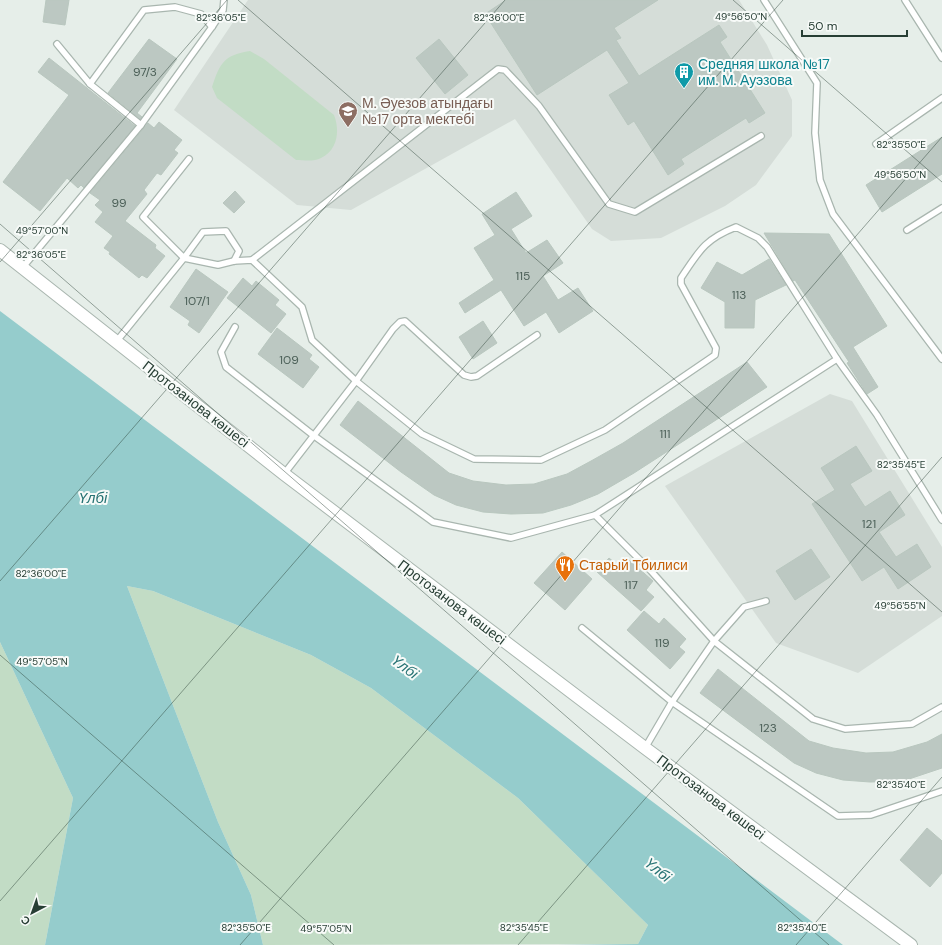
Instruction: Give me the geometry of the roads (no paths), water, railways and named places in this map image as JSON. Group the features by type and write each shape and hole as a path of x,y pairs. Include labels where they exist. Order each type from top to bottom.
{"street":[{"name":"Протозанова көшесі","path":"0,250 284,474 645,748 911,945"}],"lane":[{"path":"23,267 141,125 212,27 223,10 224,0"},
{"path":"764,0 817,83 815,133 820,180 833,214 942,360"},
{"path":"905,0 942,58"},
{"path":"90,84 144,10 175,7 201,14 212,27"},
{"path":"56,44 90,84 141,125"},
{"path":"189,159 143,217 184,258 218,266 234,261 252,260 498,69 505,70 539,106 609,204 635,212 761,136"},
{"path":"876,144 942,98"},
{"path":"907,230 942,208"},
{"path":"252,260 302,306 312,340 356,381 422,434 474,459 541,460 605,430 715,355 716,348 681,284 681,278 702,246 719,233 736,227 758,238 767,247 837,359 876,416 942,520"},
{"path":"116,342 184,258 203,232 226,231 239,251 234,261"},
{"path":"284,474 356,381 393,329 400,322 405,321 464,375 471,378 477,376 537,335"},
{"path":"235,327 221,352 226,367 313,435 433,522 510,538 595,515 837,359"},
{"path":"595,515 651,571 714,641 813,718 845,729 912,724 942,707"},
{"path":"645,748 672,702 714,641 744,607 766,601"},
{"path":"582,628 672,702 838,816 871,815 942,792"}],"water":[{"name":"Үлбі","path":"0,311 843,945 558,945 638,944 648,925 518,798 371,688 311,655 153,591 127,586 218,822 251,895 263,945 45,945 73,798 0,642"}],"place":[{"name":"Средняя школа №17 им. М. Ауэзова","path":"684,89"},
{"name":"М. Әуезов атындағы №17 орта мектебі","path":"348,128"},
{"name":"Старый Тбилиси","path":"565,582"}]}
